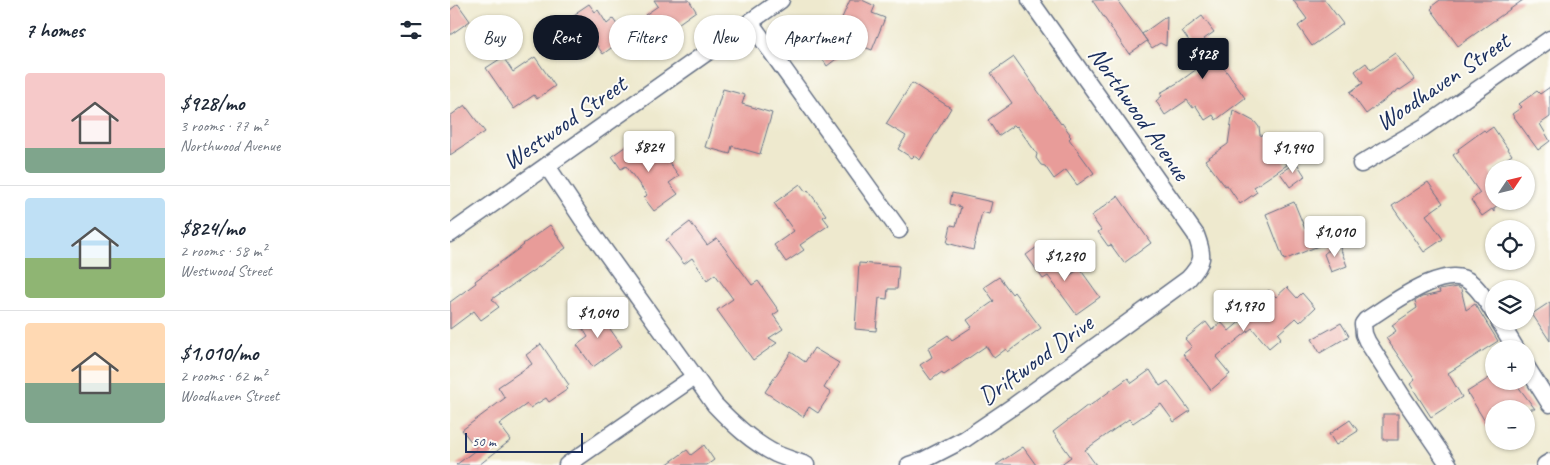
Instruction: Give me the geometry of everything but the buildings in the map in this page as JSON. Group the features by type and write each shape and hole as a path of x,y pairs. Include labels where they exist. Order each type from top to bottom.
{"street":[{"name":"Westwood Street","path":"756,18 782,0"},
{"name":"Northwood Avenue","path":"1030,0 1196,236 1201,248 1202,259"},
{"path":"756,30 899,230"},
{"name":"Woodhaven Street","path":"1361,164 1424,127 1550,39"},
{"name":"Westwood Street","path":"450,234 697,60"},
{"path":"548,166 587,226 715,405 740,430 757,443 776,454 806,465"},
{"name":"Driftwood Drive","path":"909,465 952,447 1015,405 1188,279 1202,259"},
{"path":"1449,465 1367,342 1363,324 1366,320 1416,289 1441,277 1451,275 1471,282 1485,301"},
{"path":"567,465 694,377"},
{"path":"1535,380 1550,404"},
{"path":"1545,465 1550,462"}]}
